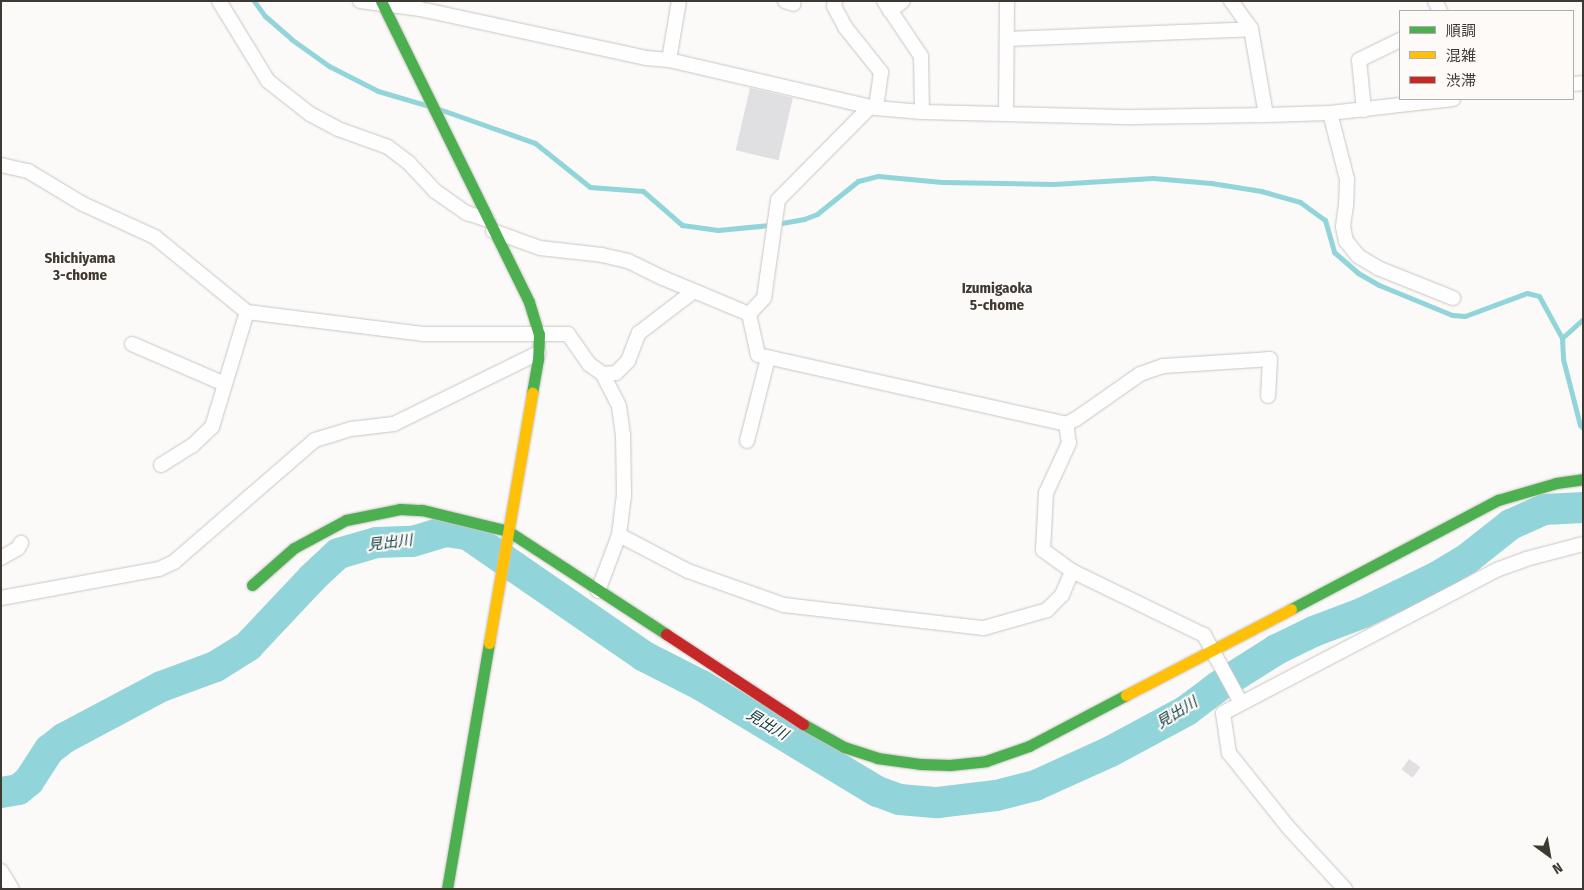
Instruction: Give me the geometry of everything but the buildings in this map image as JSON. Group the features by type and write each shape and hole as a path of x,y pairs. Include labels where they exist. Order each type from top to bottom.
{"street":[{"path":"219,1 268,81 310,114 388,147 408,162 443,196 467,213 540,248 602,255 628,261 749,314"},
{"path":"360,1 420,9 646,58 669,60 872,108 922,112 1132,117 1266,116 1364,110 1445,100"},
{"path":"669,60 679,1"},
{"path":"749,314 764,298 778,200 872,108 881,72 845,27 834,6 835,1"},
{"path":"903,1 887,6 921,56 922,112"},
{"path":"1006,113 1007,1"},
{"path":"1231,1 1251,29 1266,116"},
{"path":"381,3 529,302 539,334 538,353 447,889"},
{"path":"1007,39 1251,29"},
{"path":"1364,110 1359,60 1399,40"},
{"path":"1330,113 1347,179 1343,227 1346,241 1358,256 1378,268 1453,298"},
{"path":"1,165 28,171 83,204 155,237 247,312 423,334 568,334 589,364 603,374 618,406 623,435 624,496 619,535 598,591"},
{"path":"603,374 616,373 628,362 639,333 694,291"},
{"path":"161,465 192,446 212,427 247,312"},
{"path":"749,314 758,355 1066,424 1140,374 1163,366 1270,359 1268,396"},
{"path":"132,344 225,384"},
{"path":"1,598 159,569 174,562 316,440 351,429 394,424 538,353"},
{"path":"747,441 768,358"},
{"path":"1066,424 1069,443 1046,493 1043,550 1072,571 1204,635 1241,703"},
{"path":"252,584 294,548 346,520 400,509 422,510 508,531 814,731 844,747 877,758 920,764 950,765 986,761 1029,746 1498,500 1556,483 1583,479"},
{"path":"619,535 688,571 784,605 984,628 1047,610 1062,595 1072,571"},
{"path":"1,558 18,548 21,543"},
{"path":"1346,889 1288,827 1229,753 1223,713 1499,569 1526,559 1583,544"},
{"path":"1,871 12,889"}],"waterway":[{"path":"254,1 265,16 291,39 329,66 378,91 426,105"},
{"path":"439,109 535,143 590,187 643,191 682,225 718,230 770,225 804,219 817,214 858,181 878,176 942,182 1054,184 1153,178 1211,183 1261,191 1300,202 1325,220 1334,252 1358,273 1379,285 1452,315 1465,316 1527,293 1539,296 1562,338 1563,359 1580,425 1583,428"},
{"path":"1562,338 1583,319"},
{"name":"見出川","path":"1,792 18,789 28,781 49,749 63,738 161,686 215,666 248,645 312,577 338,553 376,542 412,541 445,531 467,534 644,656 701,685 877,791 899,799 937,802 996,795 1035,785 1110,751 1186,710 1216,687 1276,649 1313,631 1363,612 1437,576 1467,558 1510,524 1544,509 1583,507"}],"traffic: fast":[{"path":"381,1 529,302 539,334 538,359 532,393"},
{"path":"1291,609 1498,500 1556,483 1583,479"},
{"path":"252,585 294,548 346,520 400,509 422,510 508,531 666,634"},
{"path":"447,889 489,643"},
{"path":"803,724 844,747 877,758 920,764 950,765 986,761 1029,746 1126,695"}],"traffic: slow":[{"path":"489,643 532,393"},
{"path":"1126,695 1291,609"}],"traffic: jam":[{"path":"666,634 803,724"}],"district":[{"name":"Shichiyama 3-chome","path":"80,266"},
{"name":"Izumigaoka 5-chome","path":"997,296"}]}
